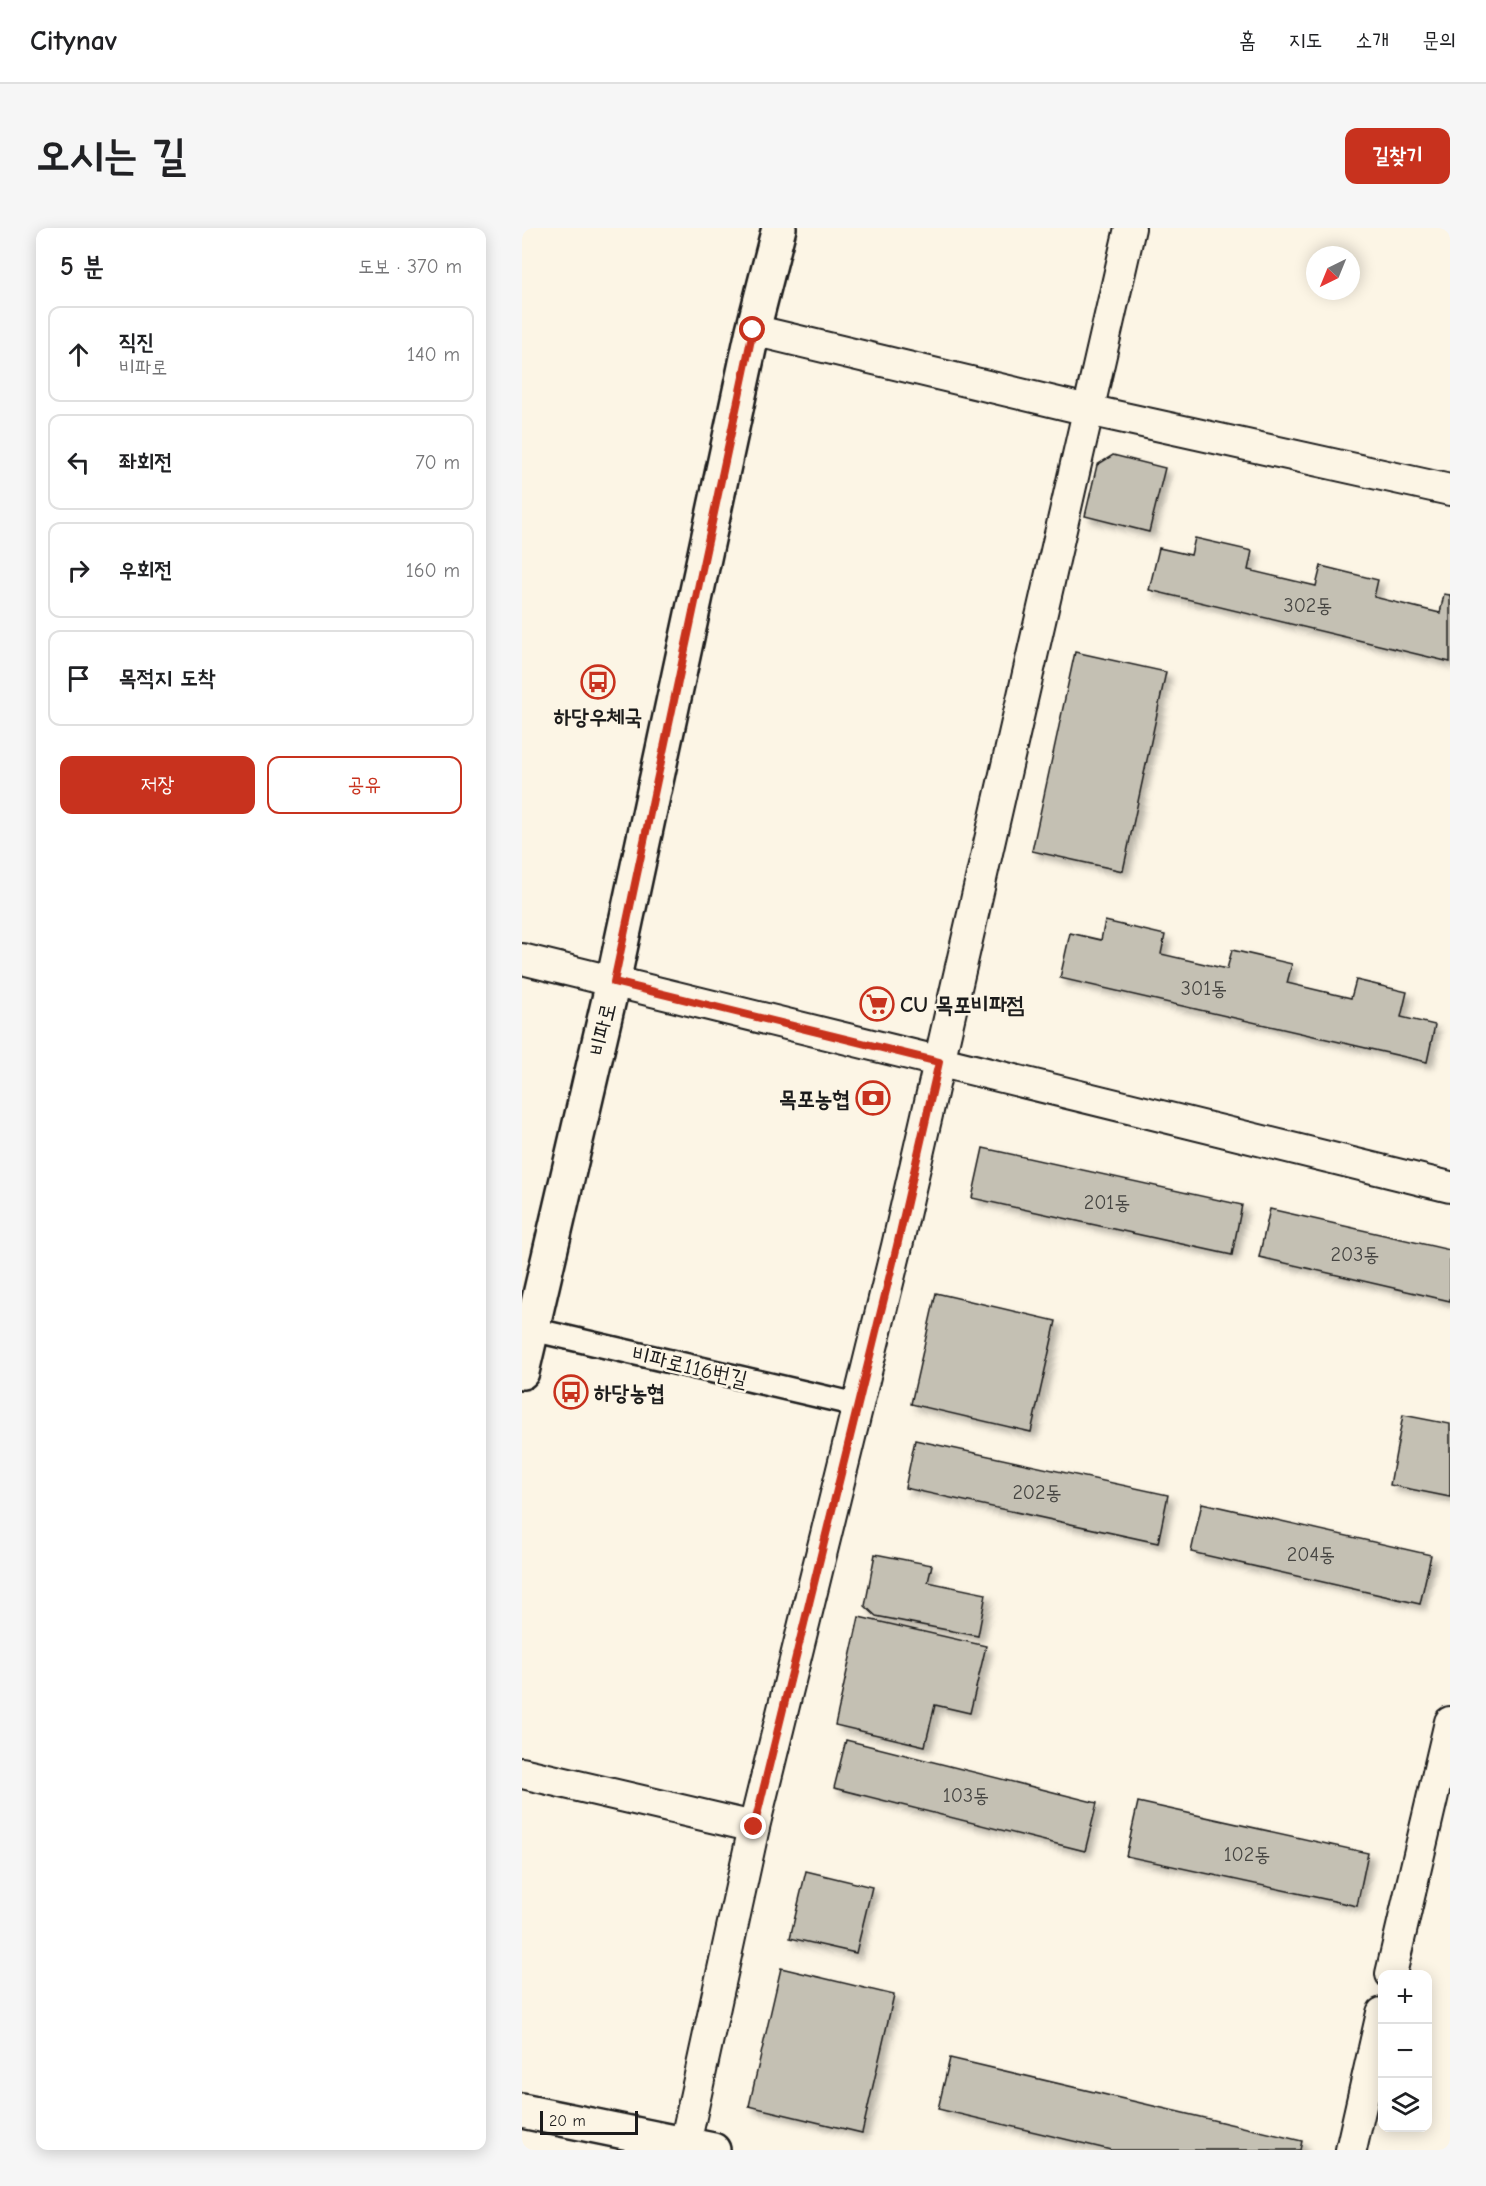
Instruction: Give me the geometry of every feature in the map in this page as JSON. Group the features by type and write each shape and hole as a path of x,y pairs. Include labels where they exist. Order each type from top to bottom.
{"street":[{"name":"비파로","path":"522,1372 527,1328 614,982 753,330 779,228"},
{"path":"522,2111 699,2147 754,1827 858,1405 939,1062 1130,228"},
{"path":"753,330 1089,410 1450,490"},
{"path":"522,959 1450,1187"},
{"name":"비파로116번길","path":"527,1328 858,1405"},
{"path":"1392,1970 1450,1722"},
{"path":"522,1773 754,1827"},
{"path":"1351,2150 1380,2024"}],"building":[{"path":"1113,455 1165,468 1149,532 1085,516 1097,465"},
{"path":"1195,538 1252,551 1248,570 1316,586 1321,566 1378,580 1374,597 1440,613 1444,594 1450,595 1450,662 1149,590 1159,548 1191,555"},
{"path":"1075,652 1166,672 1123,871 1032,851"},
{"path":"1105,921 1165,935 1161,954 1227,969 1232,950 1292,964 1287,983 1351,998 1356,980 1407,992 1401,1017 1435,1025 1427,1062 1060,978 1070,933 1101,940"},
{"path":"983,1148 1242,1205 1232,1255 972,1198"},
{"path":"1270,1209 1450,1250 1450,1301 1259,1257"},
{"path":"936,1293 1056,1321 1031,1432 911,1404"},
{"path":"1403,1415 1450,1424 1450,1497 1390,1485"},
{"path":"915,1440 1168,1495 1158,1543 905,1488"},
{"path":"1202,1503 1431,1555 1420,1604 1191,1552"},
{"path":"875,1554 932,1565 928,1582 986,1594 978,1636 876,1616 865,1606"},
{"path":"859,1617 986,1646 970,1713 935,1705 925,1746 835,1725"},
{"path":"846,1740 1097,1803 1085,1851 834,1788"},
{"path":"1138,1802 1368,1853 1357,1906 1126,1856"},
{"path":"806,1871 872,1887 856,1953 790,1938"},
{"path":"781,1968 894,1995 862,2133 749,2106"},
{"path":"950,2058 1302,2141 1300,2150 1111,2150 938,2109"}],"place":[{"name":"하당우체국","path":"598,682"},
{"name":"CU 목포비파점","path":"877,1004"},
{"name":"목포농협","path":"873,1098"},
{"name":"하당농협","path":"571,1392"}],"route":[{"path":"753,330 614,982 939,1062 897,1246 754,1827"}]}
